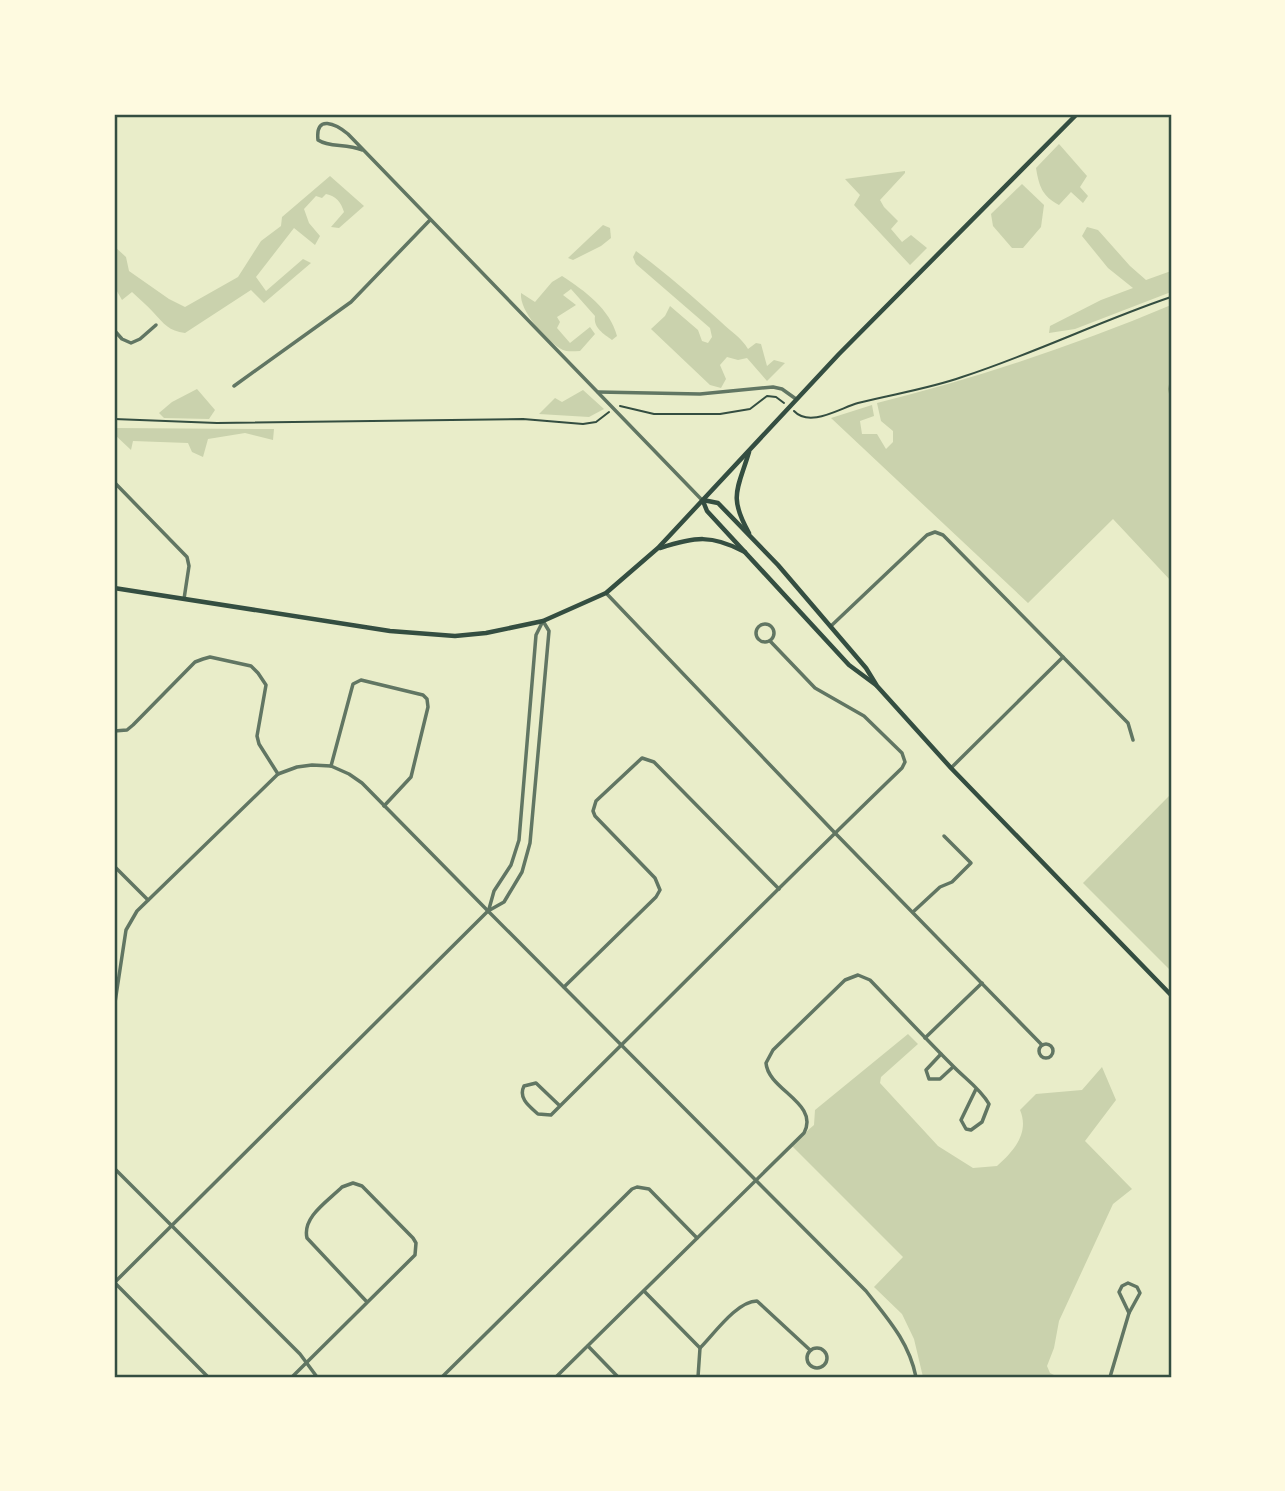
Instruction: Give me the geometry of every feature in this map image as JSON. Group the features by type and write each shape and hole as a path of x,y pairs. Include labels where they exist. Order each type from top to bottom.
{"main road":[{"path":"114,588 428,635 486,633 543,621 606,593 658,548 796,399 1077,114"},
{"path":"750,449 735,500 740,516 753,539"},
{"path":"702,500 718,503 753,539 831,626 866,668 877,687"},
{"path":"702,500 708,511 849,665 877,687 951,768 1171,995"},
{"path":"658,548 698,537 725,542 748,554"}],"street":[{"path":"362,150 345,144 323,143 316,136 319,127 336,124 362,150 702,500"},
{"path":"234,386 351,302 430,220"},
{"path":"114,330 122,339 131,343 156,325"},
{"path":"597,392 699,394 774,387 782,388 796,399"},
{"path":"114,482 187,556 189,566 184,599"},
{"path":"831,626 927,535 934,532 943,535 1128,723 1133,740"},
{"path":"606,593 1042,1045"},
{"path":"488,911 494,891 517,852 536,635 543,621"},
{"path":"208,1377 114,1283 488,911 504,902 522,872 530,843 549,631 543,621"},
{"path":"767,624 774,630 770,641 765,643 757,638 757,630 761,625 767,624"},
{"path":"560,1106 536,1083 524,1086 521,1092 522,1097 538,1114 551,1115 902,768 905,762 902,753 864,716 815,688 770,641"},
{"path":"114,731 127,730 133,725 195,662 210,657 246,664 258,673 266,685 257,736 259,744 278,774"},
{"path":"951,768 1063,657"},
{"path":"331,766 353,684 361,680 423,695 427,699 428,707 411,776 384,806"},
{"path":"564,987 660,890 655,878 593,811 596,801 642,758 654,762 779,889"},
{"path":"114,1009 126,930 137,911 278,774 296,767 331,766 362,783 866,1292 901,1335 913,1361 916,1377"},
{"path":"914,912 971,863 944,836"},
{"path":"114,866 148,900"},
{"path":"556,1377 803,1133 807,1126 805,1111 770,1076 767,1070 768,1058 845,980 858,975 870,980 953,1067 976,1089 983,1092 989,1104 982,1122 976,1128 966,1129 961,1120 976,1089"},
{"path":"925,1038 982,983"},
{"path":"941,1054 928,1065 926,1070 929,1079 940,1079 953,1067"},
{"path":"114,1168 307,1362 317,1377"},
{"path":"292,1377 368,1302 415,1255 416,1243 362,1186 348,1184 308,1221 307,1238 368,1302"},
{"path":"442,1377 632,1189 649,1189 697,1238"},
{"path":"1110,1377 1129,1313 1140,1293 1132,1283 1125,1284 1119,1292 1129,1313"},
{"path":"644,1290 700,1348"},
{"path":"698,1377 700,1348 746,1302 757,1301 810,1350"},
{"path":"587,1346 618,1377"},
{"path":"816,1348 825,1352 827,1361 822,1367 813,1368 808,1364 810,1350 816,1348"}],"path":[{"path":"795,413 804,417 817,417 861,402 938,385 1005,362 1118,315 1171,297"},
{"path":"618,407 627,406 654,414 720,414 750,409 769,395 783,401"},
{"path":"114,419 217,423 523,419 583,424 596,422 608,413"}],"green space":[{"path":"1059,144 1087,176 1080,187 1088,196 1083,203 1071,192 1059,205 1045,194 1040,185 1036,168"},
{"path":"905,171 880,200 898,221 891,229 902,242 911,235 927,248 910,265 854,205 860,195 845,179"},
{"path":"330,176 364,206 339,228 331,227 344,212 341,205 330,195 326,194 322,198 316,196 304,209 309,223 320,236 315,245 294,228 256,277 266,291 303,259 311,263 264,303 251,290 185,333 167,326 132,292 122,300 114,286 114,246 126,257 129,271 185,307 238,277 261,241 281,226 282,217"},
{"path":"1022,184 1044,205 1041,227 1023,248 1012,248 993,226 991,214"},
{"path":"603,225 610,228 611,238 573,260 568,258"},
{"path":"1087,227 1098,230 1146,280 1171,271 1171,292 1075,329 1049,333 1050,326 1101,300 1133,288 1108,268 1082,236"},
{"path":"636,251 700,303 748,349 756,343 761,344 767,366 774,360 785,363 767,381 747,358 738,360 727,357 720,365 726,379 721,388 710,385 651,329 665,316 670,306 698,330 702,341 708,343 712,337 710,328 636,264 633,257"},
{"path":"562,276 588,294 603,309 617,336 612,340 600,330 595,316 571,289 563,295 576,305 557,317 560,322 557,328 570,343 590,327 595,334 580,351 565,351 542,333 524,308 521,293 535,302 552,282"},
{"path":"1171,305 1171,581 1113,519 1028,603 831,418 872,405 874,416 860,421 862,434 877,434 886,449 893,442 893,431 881,421 877,403 1026,360"},
{"path":"197,389 215,410 209,419 164,418 159,413 172,402"},
{"path":"583,390 604,409 589,417 539,414 555,398 562,402"},
{"path":"114,428 274,429 273,440 245,433 208,439 203,457 192,452 188,443 133,441 131,450 114,434"},
{"path":"1171,794 1171,971 1083,883"},
{"path":"908,1034 918,1044 881,1077 880,1083 938,1146 973,1168 997,1166 1009,1155 1023,1126 1020,1110 1036,1094 1082,1090 1102,1067 1116,1100 1085,1141 1132,1189 1113,1204 1059,1321 1054,1348 1047,1366 1050,1373 1058,1377 923,1377 914,1339 902,1314 874,1287 903,1257 791,1145 814,1125 815,1110"}],"waterway":[{"path":"1171,380 1171,398"}]}
